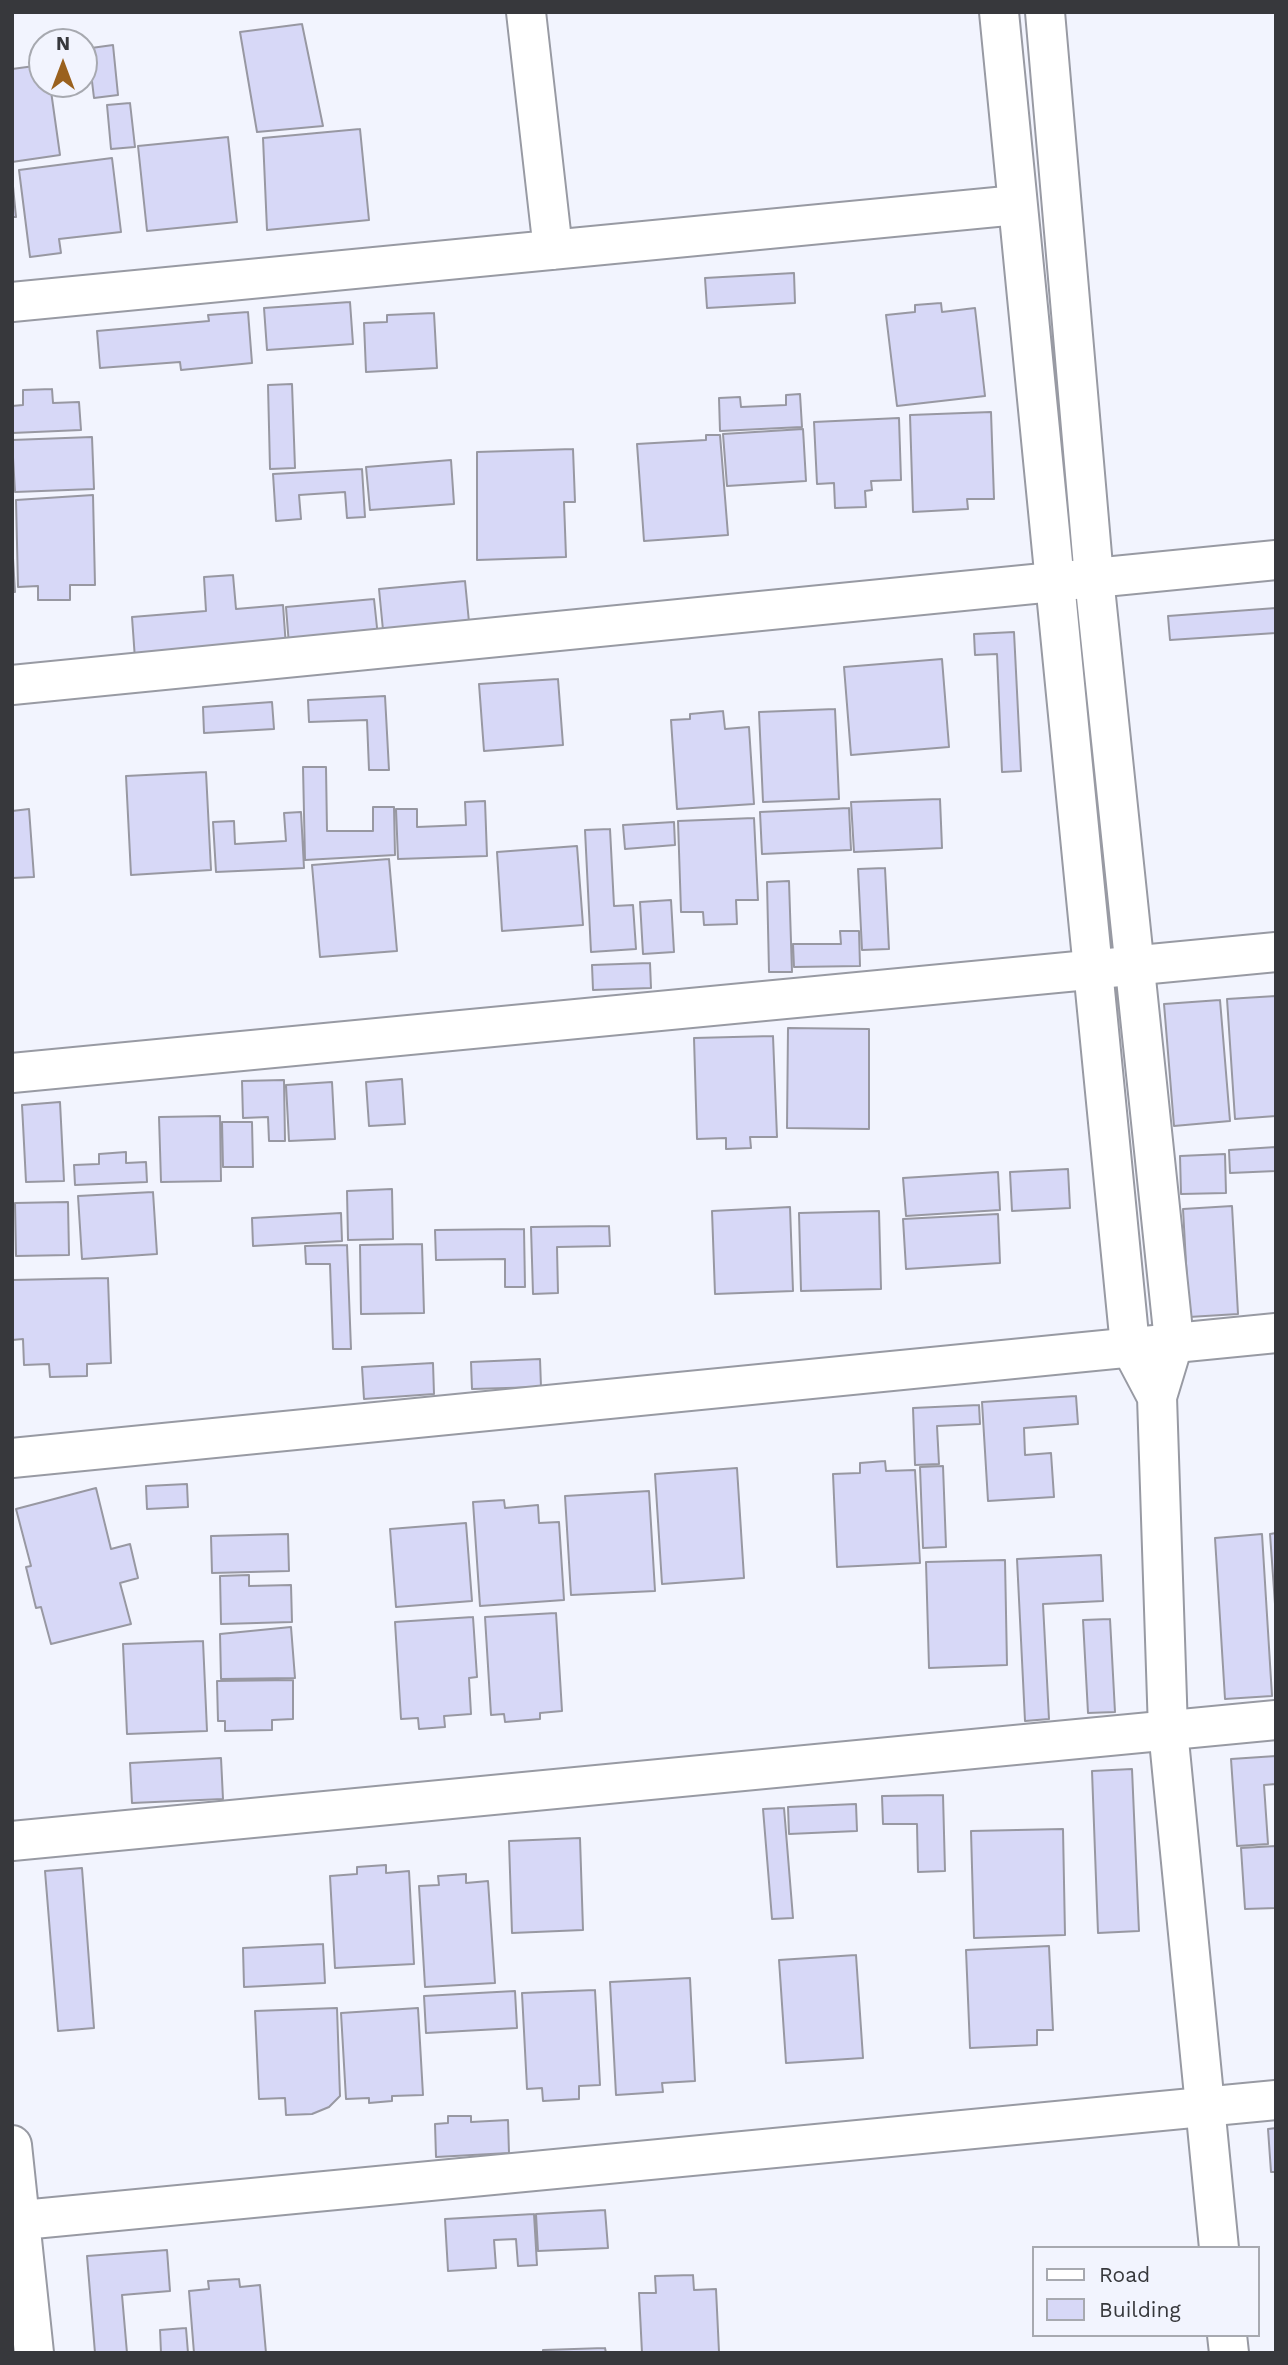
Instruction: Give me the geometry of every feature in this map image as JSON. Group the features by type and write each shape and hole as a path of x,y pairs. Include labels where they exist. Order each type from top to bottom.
{"street":[{"path":"526,12 553,250"},
{"path":"999,12 1130,1346 1157,1398"},
{"path":"1045,12 1094,578 1132,965 1174,1341 1157,1398 1168,1730 1219,2246"},
{"path":"12,302 1017,205"},
{"path":"12,685 1276,560"},
{"path":"12,1073 1276,952"},
{"path":"12,1458 1276,1332"},
{"path":"12,1840 1276,1720"},
{"path":"16,2221 1276,2099"},
{"path":"12,2145 16,2221 34,2353"}],"building":[{"path":"302,24 323,126 257,132 240,32"},
{"path":"113,45 118,95 98,98 98,47"},
{"path":"28,67 28,98 52,98 60,155 12,162 12,69"},
{"path":"130,103 135,147 111,149 107,105"},
{"path":"360,129 369,220 267,230 263,138"},
{"path":"228,137 237,222 147,231 138,146"},
{"path":"112,158 121,232 59,239 61,253 30,257 19,170"},
{"path":"12,176 16,217 12,217"},
{"path":"794,273 795,303 707,308 705,278"},
{"path":"350,302 353,344 267,350 264,308"},
{"path":"941,303 942,312 975,308 985,396 897,406 886,315 915,312 915,305"},
{"path":"248,312 252,363 181,370 180,362 100,368 97,331 209,321 208,315"},
{"path":"434,313 437,368 366,372 364,323 387,322 387,315"},
{"path":"292,384 295,468 270,469 268,385"},
{"path":"52,389 53,403 79,402 81,430 12,433 12,406 23,405 23,390"},
{"path":"800,394 802,427 720,431 719,398 740,397 741,407 786,405 786,395"},
{"path":"991,412 994,499 967,499 968,509 913,512 910,415"},
{"path":"899,418 901,480 871,481 872,490 865,491 866,507 835,508 834,483 817,484 814,422"},
{"path":"803,429 806,481 727,486 723,434"},
{"path":"706,435 720,435 728,535 644,541 637,444 706,440"},
{"path":"92,437 94,489 15,492 12,440"},
{"path":"573,449 575,502 564,502 566,557 477,560 477,452"},
{"path":"451,460 454,504 370,510 366,467"},
{"path":"362,469 365,517 347,518 345,492 299,495 301,519 276,521 273,474"},
{"path":"93,495 95,585 70,585 70,600 38,600 38,586 18,587 16,500"},
{"path":"12,541 15,592 12,592"},
{"path":"233,575 236,609 283,605 286,647 135,659 132,617 206,611 204,577"},
{"path":"465,581 469,622 383,630 379,589"},
{"path":"374,599 378,637 289,645 286,607"},
{"path":"1276,608 1276,633 1170,640 1168,616"},
{"path":"1014,632 1021,771 1002,772 997,654 975,655 974,634"},
{"path":"942,659 949,747 851,755 844,667"},
{"path":"558,679 563,745 484,751 479,684"},
{"path":"385,696 389,770 369,770 367,720 309,722 308,700"},
{"path":"272,702 274,729 204,733 203,707"},
{"path":"835,709 839,799 763,802 759,712"},
{"path":"723,711 725,729 749,727 754,804 677,809 671,720 690,719 690,714"},
{"path":"303,767 326,767 327,831 373,831 373,807 394,807 395,855 305,860"},
{"path":"206,772 211,870 131,875 126,776"},
{"path":"940,799 942,848 854,852 851,802"},
{"path":"485,801 487,856 398,859 396,809 417,809 417,827 466,825 465,802"},
{"path":"849,808 851,850 762,854 760,812"},
{"path":"29,809 34,877 12,878 12,811"},
{"path":"301,812 304,868 216,872 213,822 234,821 235,844 286,841 284,813"},
{"path":"754,818 758,900 736,900 737,924 704,925 703,912 681,912 678,821"},
{"path":"674,822 675,845 625,849 623,825"},
{"path":"610,829 614,906 633,905 636,949 591,952 585,830"},
{"path":"577,846 583,925 502,931 497,852"},
{"path":"389,859 397,951 320,957 312,865"},
{"path":"885,868 889,949 862,950 858,869"},
{"path":"789,881 792,972 769,972 767,882"},
{"path":"671,900 674,952 643,954 640,902"},
{"path":"840,931 859,931 860,966 794,967 793,944 841,944"},
{"path":"650,963 651,988 593,990 592,965"},
{"path":"1276,996 1276,1116 1235,1119 1227,999"},
{"path":"1220,1000 1230,1121 1174,1126 1164,1004"},
{"path":"788,1028 869,1029 869,1129 787,1128"},
{"path":"773,1036 777,1137 750,1137 751,1148 726,1149 726,1138 697,1139 694,1038"},
{"path":"402,1079 405,1124 369,1126 366,1082"},
{"path":"284,1080 285,1141 269,1141 268,1117 243,1118 242,1081"},
{"path":"332,1082 335,1139 289,1141 286,1085"},
{"path":"60,1102 64,1181 26,1182 22,1105"},
{"path":"220,1116 221,1181 161,1182 159,1117"},
{"path":"222,1122 252,1122 253,1167 223,1167"},
{"path":"1276,1147 1276,1171 1230,1173 1229,1150"},
{"path":"126,1152 126,1163 146,1162 147,1182 75,1185 74,1165 99,1164 99,1154"},
{"path":"1225,1154 1226,1193 1181,1194 1180,1156"},
{"path":"1068,1169 1070,1208 1012,1211 1010,1172"},
{"path":"998,1172 1000,1210 906,1216 903,1178"},
{"path":"392,1189 393,1239 348,1240 347,1191"},
{"path":"153,1192 157,1254 82,1259 78,1196"},
{"path":"68,1202 69,1255 16,1256 15,1203"},
{"path":"1232,1206 1238,1314 1189,1317 1183,1209"},
{"path":"790,1207 793,1291 715,1294 712,1211"},
{"path":"879,1211 881,1289 801,1291 799,1213"},
{"path":"341,1213 342,1241 253,1246 252,1218"},
{"path":"998,1214 1000,1263 906,1269 903,1219"},
{"path":"609,1226 610,1246 557,1247 558,1293 533,1294 531,1227"},
{"path":"524,1229 525,1287 505,1287 505,1259 436,1260 435,1230"},
{"path":"422,1244 424,1313 361,1314 360,1245"},
{"path":"347,1245 351,1349 333,1349 330,1264 306,1264 305,1246"},
{"path":"108,1278 111,1363 87,1364 87,1376 50,1377 49,1364 24,1365 23,1339 12,1340 12,1280"},
{"path":"540,1359 541,1387 472,1389 471,1362"},
{"path":"433,1363 434,1394 364,1399 362,1367"},
{"path":"1076,1396 1078,1424 1024,1428 1025,1455 1051,1453 1054,1497 988,1501 982,1402"},
{"path":"979,1405 980,1424 937,1426 939,1464 915,1465 913,1408"},
{"path":"885,1461 886,1471 915,1470 920,1563 837,1567 833,1474 860,1473 860,1463"},
{"path":"943,1466 946,1547 923,1548 920,1467"},
{"path":"737,1468 744,1578 662,1584 655,1474"},
{"path":"187,1484 188,1507 147,1509 146,1486"},
{"path":"96,1488 111,1549 130,1544 138,1578 120,1583 131,1624 51,1644 41,1607 36,1608 26,1567 31,1566 16,1509"},
{"path":"649,1491 655,1591 571,1595 565,1496"},
{"path":"504,1500 505,1508 538,1505 539,1523 559,1522 564,1600 480,1606 473,1502"},
{"path":"466,1523 472,1601 396,1607 390,1529"},
{"path":"1276,1533 1276,1618 1270,1534"},
{"path":"288,1534 289,1571 212,1573 211,1536"},
{"path":"1262,1534 1272,1696 1225,1699 1215,1538"},
{"path":"1101,1555 1103,1601 1043,1604 1049,1719 1025,1721 1017,1559"},
{"path":"1005,1560 1007,1665 929,1668 926,1562"},
{"path":"249,1575 249,1586 291,1585 292,1622 221,1624 220,1576"},
{"path":"556,1613 562,1711 540,1713 540,1719 505,1722 504,1714 491,1715 485,1617"},
{"path":"473,1617 477,1677 469,1678 471,1714 444,1716 445,1727 419,1729 418,1718 401,1719 395,1622"},
{"path":"1110,1619 1115,1712 1088,1713 1083,1620"},
{"path":"291,1627 295,1678 221,1679 220,1634"},
{"path":"203,1641 207,1731 127,1734 123,1644"},
{"path":"293,1680 293,1719 272,1720 272,1730 225,1731 225,1721 218,1721 217,1681"},
{"path":"1276,1756 1276,1784 1264,1785 1268,1844 1237,1846 1231,1759"},
{"path":"221,1758 223,1799 132,1803 130,1763"},
{"path":"1132,1769 1139,1931 1098,1933 1092,1771"},
{"path":"943,1795 945,1871 918,1872 917,1824 883,1824 882,1796"},
{"path":"856,1804 857,1831 789,1834 788,1807"},
{"path":"784,1808 793,1918 772,1919 763,1809"},
{"path":"1063,1829 1065,1935 974,1938 971,1831"},
{"path":"580,1838 583,1930 512,1933 509,1841"},
{"path":"1276,1846 1276,1908 1245,1909 1241,1848"},
{"path":"386,1865 386,1873 409,1871 414,1964 335,1968 330,1876 357,1874 357,1867"},
{"path":"82,1868 94,2028 58,2031 45,1871"},
{"path":"466,1874 466,1883 488,1881 495,1983 425,1987 419,1886 439,1885 438,1876"},
{"path":"323,1944 325,1983 244,1987 243,1948"},
{"path":"1049,1946 1053,2030 1037,2030 1037,2045 970,2048 966,1950"},
{"path":"856,1955 863,2058 786,2063 779,1960"},
{"path":"690,1978 695,2081 662,2083 663,2092 616,2095 610,1982"},
{"path":"595,1990 600,2085 579,2086 579,2099 543,2101 542,2088 527,2089 522,1993"},
{"path":"515,1991 517,2028 426,2033 424,1996"},
{"path":"337,2008 340,2096 329,2107 312,2114 286,2115 285,2098 259,2099 255,2011"},
{"path":"418,2008 423,2095 392,2096 392,2101 369,2103 369,2098 346,2099 341,2013"},
{"path":"448,2116 471,2116 471,2122 508,2120 509,2153 436,2157 435,2124 448,2123"},
{"path":"1276,2128 1276,2172 1271,2172 1268,2129"},
{"path":"605,2210 608,2248 538,2251 536,2214"},
{"path":"534,2214 537,2265 518,2266 516,2239 494,2240 496,2268 448,2271 445,2219"},
{"path":"167,2250 170,2291 122,2295 127,2353 95,2353 87,2256"},
{"path":"693,2275 694,2290 716,2289 719,2352 642,2353 639,2293 656,2293 655,2276"},
{"path":"239,2279 240,2287 260,2285 266,2353 194,2353 189,2291 209,2289 208,2281"},
{"path":"186,2328 188,2353 161,2353 160,2330"},
{"path":"605,2348 606,2353 543,2353 543,2350"}]}
